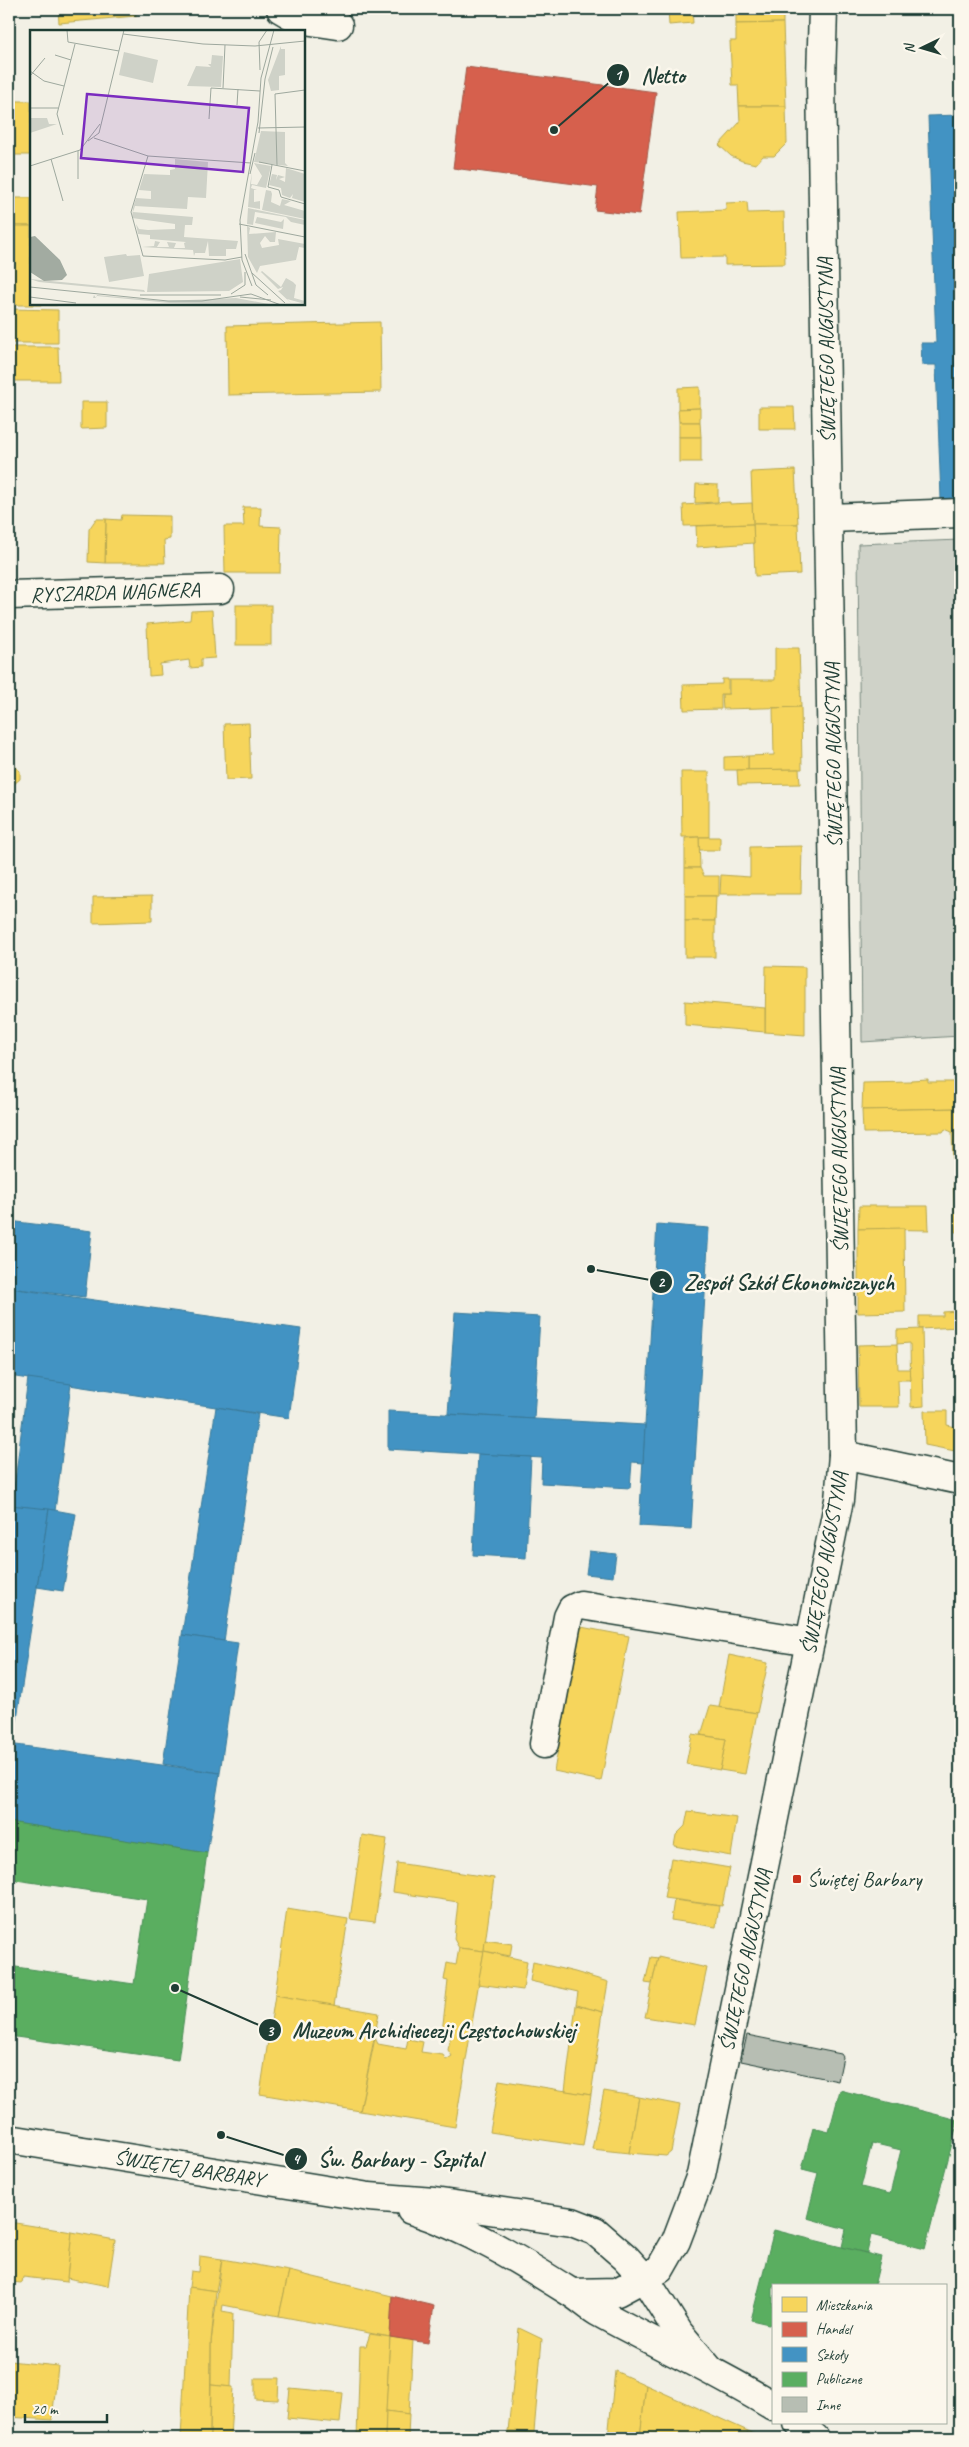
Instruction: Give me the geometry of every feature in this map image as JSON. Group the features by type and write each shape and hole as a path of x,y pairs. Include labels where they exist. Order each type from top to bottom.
{"street":[{"path":"281,9 298,19 338,25"},
{"name":"ŚWIĘTEGO AUGUSTYNA","path":"644,2279 660,2269 673,2248 701,2175 839,1500 843,1455 830,518 821,89 823,9"},
{"path":"830,518 960,512"},
{"name":"RYSZARDA WAGNERA","path":"9,595 220,588"},
{"path":"843,1455 960,1480"},
{"path":"544,1744 568,1617 572,1610 581,1605 810,1642"},
{"name":"ŚWIĘTEJ BARBARY","path":"9,2139 369,2197 434,2202 572,2222 595,2231 644,2279 679,2333 710,2370"},
{"name":"ŚWIĘTEJ BARBARY","path":"369,2197 431,2217 482,2239 572,2293 596,2311 710,2370 772,2405"},
{"path":"572,2293 617,2292 644,2279"},
{"path":"799,2424 815,2438"}],"shaded area":[{"path":"960,540 960,1036 862,1042 858,544"}],"building: Mieszkania":[{"path":"58,9 136,9 136,16 59,23"},
{"path":"668,9 692,9 693,23 669,25"},
{"path":"736,9 783,9 783,23 736,24"},
{"path":"783,23 786,106 739,106 738,85 732,85 730,41 736,41 736,24"},
{"path":"9,101 30,101 30,155 9,155"},
{"path":"739,106 786,106 787,143 774,156 763,156 756,164 731,156 719,145 740,122"},
{"path":"9,198 30,198 30,226 9,226"},
{"path":"747,202 748,213 784,212 785,264 725,265 725,257 681,258 679,212 726,210 726,203"},
{"path":"9,226 30,226 30,305 9,305"},
{"path":"9,309 58,310 58,343 9,343"},
{"path":"380,322 381,392 228,395 227,326"},
{"path":"9,347 58,347 59,381 9,381"},
{"path":"700,387 700,408 678,409 678,388"},
{"path":"81,402 107,402 107,428 81,429"},
{"path":"759,407 794,407 795,429 759,429"},
{"path":"700,408 700,422 679,422 678,409"},
{"path":"679,422 700,422 701,437 679,437"},
{"path":"679,437 701,437 701,462 679,462"},
{"path":"795,470 798,524 753,524 751,472"},
{"path":"696,484 718,485 718,502 695,503"},
{"path":"730,502 730,504 752,503 753,524 684,526 683,505"},
{"path":"243,507 261,507 260,526 281,527 280,573 225,573 224,526 244,526"},
{"path":"122,515 170,516 170,539 164,540 165,563 105,563 106,519 121,520"},
{"path":"96,519 106,519 105,563 88,562 89,529"},
{"path":"753,524 798,524 800,574 755,576"},
{"path":"753,524 754,543 697,547 696,526"},
{"path":"236,605 271,605 271,645 236,645"},
{"path":"212,610 215,658 201,659 201,667 190,668 189,660 160,664 161,675 149,676 147,624 190,620 191,611"},
{"path":"775,648 799,648 801,707 723,709 722,694 729,694 729,680 775,680"},
{"path":"722,679 728,679 728,694 721,694 721,709 684,710 683,685 722,684"},
{"path":"801,707 802,769 748,770 748,756 774,755 773,708"},
{"path":"249,723 251,779 226,780 224,724"},
{"path":"748,756 748,770 724,770 724,757"},
{"path":"9,766 14,766 20,771 20,779 14,784 10,784 9,799"},
{"path":"799,769 800,784 738,785 737,770"},
{"path":"681,772 709,772 709,837 682,837"},
{"path":"699,837 720,837 720,850 699,850"},
{"path":"699,837 700,868 685,868 685,838"},
{"path":"802,846 801,894 720,894 721,875 750,877 750,847"},
{"path":"685,868 700,868 704,876 719,876 719,896 685,896"},
{"path":"152,896 152,921 93,923 93,897"},
{"path":"685,896 716,896 715,921 685,921"},
{"path":"685,921 715,921 715,957 685,957"},
{"path":"766,966 805,967 805,1035 765,1032"},
{"path":"685,1001 765,1008 765,1032 685,1025"},
{"path":"928,1079 928,1082 959,1082 960,1108 862,1110 863,1083 911,1082 911,1080"},
{"path":"960,1108 960,1232 955,1232 952,1132 945,1129 943,1132 863,1133 862,1110"},
{"path":"859,1206 928,1206 929,1230 858,1229"},
{"path":"904,1228 905,1312 858,1313 858,1229"},
{"path":"958,1311 960,1327 919,1329 919,1316 943,1316 943,1312"},
{"path":"922,1329 924,1406 911,1407 910,1343 897,1344 897,1330"},
{"path":"897,1344 898,1369 910,1369 911,1380 898,1380 899,1407 859,1407 858,1345"},
{"path":"924,1411 947,1411 947,1425 960,1428 960,1452 925,1445"},
{"path":"581,1627 629,1636 601,1781 554,1771"},
{"path":"729,1655 768,1663 757,1713 719,1707"},
{"path":"710,1706 757,1713 745,1774 720,1770 726,1739 701,1735"},
{"path":"692,1734 726,1739 720,1770 686,1764"},
{"path":"688,1811 737,1818 731,1856 674,1846 676,1835 685,1826"},
{"path":"362,1835 387,1839 375,1922 350,1919"},
{"path":"671,1858 730,1868 722,1906 664,1898"},
{"path":"397,1863 494,1878 484,1951 459,1948 454,1939 458,1902 393,1892"},
{"path":"674,1900 719,1906 716,1927 671,1920"},
{"path":"287,1909 348,1919 334,2006 275,1995"},
{"path":"485,1940 512,1944 510,1956 484,1951"},
{"path":"459,1948 484,1951 455,2127 360,2111 375,2038 378,2044 406,2049 408,2039 423,2042 421,2052 443,2055 446,2060 452,2056 448,2050 451,2034 442,2032 448,1981 444,1980 447,1963 456,1965"},
{"path":"484,1951 527,1961 523,1990 478,1984"},
{"path":"651,1957 658,1958 652,1984 645,1983"},
{"path":"658,1957 707,1968 695,2025 645,2017"},
{"path":"533,1962 608,1982 603,2012 576,2005 578,1992 530,1981"},
{"path":"275,1995 379,2013 360,2111 260,2094"},
{"path":"576,2005 603,2012 591,2095 565,2091"},
{"path":"499,2080 591,2095 583,2146 490,2132"},
{"path":"604,2091 639,2097 629,2153 592,2149"},
{"path":"639,2097 680,2105 671,2152 666,2156 629,2153"},
{"path":"9,2222 72,2232 67,2282 23,2277 22,2283 10,2282"},
{"path":"72,2232 115,2240 108,2286 67,2278"},
{"path":"200,2256 222,2259 216,2291 189,2287 191,2271 199,2272"},
{"path":"222,2259 289,2271 279,2316 223,2305 222,2311 233,2313 231,2387 211,2385 211,2342"},
{"path":"289,2271 392,2296 390,2337 279,2316"},
{"path":"189,2287 216,2291 211,2342 210,2438 181,2438"},
{"path":"519,2328 542,2339 534,2432 508,2431"},
{"path":"370,2334 390,2337 385,2438 357,2438 360,2346 366,2346"},
{"path":"390,2337 413,2340 409,2414 386,2411"},
{"path":"9,2361 58,2366 52,2420 9,2417"},
{"path":"615,2371 646,2385 640,2438 608,2438"},
{"path":"255,2378 279,2378 278,2400 255,2399"},
{"path":"211,2385 233,2387 230,2438 210,2438"},
{"path":"646,2385 748,2431 745,2438 640,2438"},
{"path":"290,2388 343,2393 340,2423 287,2418"},
{"path":"386,2411 409,2414 408,2438 385,2438"},
{"path":"508,2431 534,2432 533,2438 508,2438"},
{"path":"748,2431 764,2438 745,2438"}],"building: Handel":[{"path":"466,67 656,92 639,215 595,210 598,187 453,168"},
{"path":"392,2296 434,2306 428,2343 390,2337"}],"building: Szkoły":[{"path":"960,115 960,499 941,499 936,365 922,365 921,343 936,343 928,116"},
{"path":"9,1221 92,1231 85,1297 9,1288"},
{"path":"657,1224 709,1228 691,1529 639,1526"},
{"path":"9,1288 301,1329 289,1418 9,1376"},
{"path":"455,1312 540,1317 534,1419 448,1414"},
{"path":"28,1378 71,1384 55,1511 12,1505"},
{"path":"216,1407 258,1414 224,1641 182,1635"},
{"path":"388,1411 645,1425 643,1463 632,1462 630,1488 541,1483 542,1458 388,1449"},
{"path":"478,1454 531,1457 526,1558 473,1555"},
{"path":"9,1505 49,1509 13,1745 9,1744"},
{"path":"49,1509 76,1514 63,1591 37,1587"},
{"path":"589,1551 616,1554 613,1577 586,1574"},
{"path":"182,1635 238,1643 220,1773 163,1764"},
{"path":"9,1744 220,1773 207,1853 9,1822"}],"building: Publiczne":[{"path":"9,1822 207,1853 178,2060 9,2036 9,1966 134,1984 147,1899 9,1879"},
{"path":"840,2090 958,2120 925,2249 871,2235 867,2253 842,2247 846,2229 807,2218 818,2173 802,2169 813,2128 829,2132","holes":["872,2143 901,2150 890,2194 861,2187"]},
{"path":"774,2230 881,2257 874,2284 772,2284 772,2325 751,2320"}],"building: Inne":[{"path":"747,2035 841,2054 843,2057 838,2081 741,2061"}],"place":[{"name":"Netto","path":"554,130"},
{"name":"Zespół Szkół Ekonomicznych","path":"591,1269"},
{"name":"Świętej Barbary","path":"797,1879"},
{"name":"Muzeum Archidiecezji Częstochowskiej","path":"175,1988"},
{"name":"Św. Barbary - Szpital","path":"221,2135"}]}
